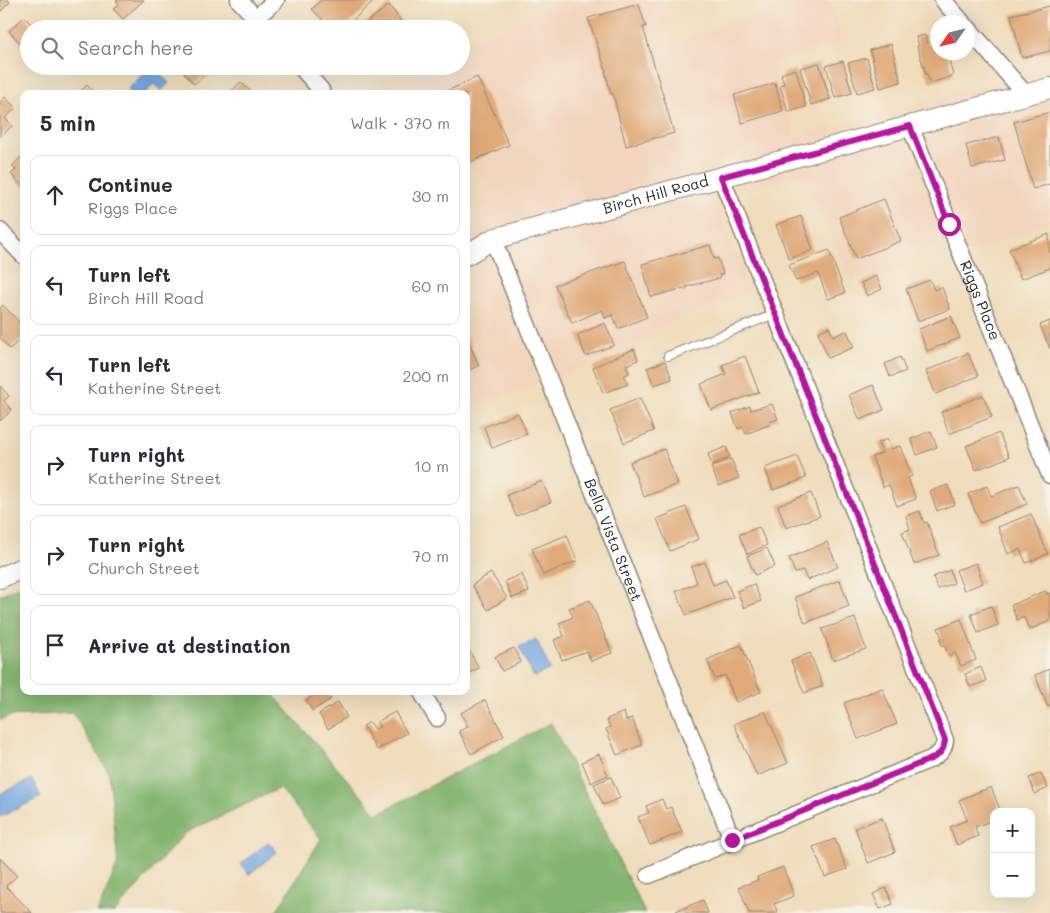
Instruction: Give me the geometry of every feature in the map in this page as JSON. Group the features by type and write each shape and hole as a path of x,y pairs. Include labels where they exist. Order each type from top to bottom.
{"street":[{"path":"239,0 257,20"},
{"path":"264,20 276,0"},
{"path":"943,0 956,15"},
{"path":"975,36 1026,95"},
{"path":"308,75 322,90"},
{"name":"Birch Hill Road","path":"470,253 493,240 1050,88"},
{"name":"Riggs Place","path":"910,126 1050,474"},
{"path":"649,875 931,759 941,753 945,740 721,177"},
{"path":"0,231 20,252"},
{"name":"Bella Vista Street","path":"493,240 732,840"},
{"path":"0,578 20,569"},
{"path":"423,695 437,718"}],"lane":[{"path":"668,356 775,314"}],"shaded area":[{"path":"566,0 659,0 678,41 801,0 831,0 843,41 773,62 795,137 1050,68 1050,222 973,251 852,280 803,175 715,198 750,291 652,329 655,338 470,409 470,90 379,90 408,75 470,75 470,44 532,13"}],"green space":[{"path":"20,586 20,695 273,695 377,814 551,723 645,913 275,913 321,839 280,788 185,833 114,913 97,913 118,863 109,773 73,713 10,716 0,720 0,595"}],"water":[{"path":"142,75 161,75 169,83 162,90 154,84 148,90 128,89"},
{"path":"536,639 550,669 534,677 519,647"},
{"path":"32,779 41,797 0,817 0,794"},
{"path":"268,842 277,852 249,874 241,864"}],"building":[{"path":"0,0 8,0 10,2 0,12"},
{"path":"116,0 144,0 123,19 113,9 119,4"},
{"path":"321,0 373,1 353,20 322,20 312,9"},
{"path":"639,4 646,27 643,27 674,133 626,146 613,94 611,94 606,71 588,18"},
{"path":"389,5 400,20 370,20"},
{"path":"1050,6 1050,51 1022,58 1011,15"},
{"path":"20,21 20,43 9,31"},
{"path":"925,35 927,43 930,42 930,60 949,60 953,76 930,83 917,46 919,45 916,37"},
{"path":"891,44 901,82 880,88 870,50"},
{"path":"867,58 875,88 857,93 848,63"},
{"path":"843,61 852,93 835,98 826,66"},
{"path":"819,63 830,99 811,105 800,68"},
{"path":"796,69 806,107 788,112 780,85 784,84 781,74"},
{"path":"186,75 204,75 194,84"},
{"path":"477,77 509,145 470,162 470,90 449,90"},
{"path":"241,82 249,90 232,90"},
{"path":"775,83 783,111 742,123 734,95"},
{"path":"87,85 91,90 82,90"},
{"path":"5,97 16,108 5,118 12,126 0,137 0,102"},
{"path":"1050,112 1050,184 1033,189 1014,122"},
{"path":"999,137 1005,160 972,168 966,145"},
{"path":"20,158 20,184 11,174 16,170 12,166"},
{"path":"884,199 901,241 856,259 839,217"},
{"path":"801,216 813,250 789,259 776,225"},
{"path":"1049,234 1050,268 1021,279 1009,249"},
{"path":"710,245 714,259 718,258 723,274 719,275 720,278 686,287 687,289 684,290 684,288 651,297 642,264"},
{"path":"829,250 845,293 828,299 818,273 796,281 789,265"},
{"path":"625,261 647,317 618,329 613,315 605,318 602,310 572,323 555,285"},
{"path":"876,276 882,289 867,296 861,283"},
{"path":"930,280 934,290 942,287 950,309 918,321 906,289"},
{"path":"3,305 20,323 20,339 10,349 0,338 0,308"},
{"path":"951,316 960,338 927,351 919,329"},
{"path":"1050,321 1050,349 1040,325"},
{"path":"605,323 614,345 586,356 577,335"},
{"path":"829,327 833,336 847,331 854,347 828,358 818,332"},
{"path":"470,345 479,366 470,369"},
{"path":"634,349 638,360 626,365 629,373 624,376 628,384 603,393 593,367"},
{"path":"968,353 978,376 936,394 926,371"},
{"path":"745,356 759,392 711,410 701,384 726,374 722,365"},
{"path":"900,357 906,371 890,377 885,364"},
{"path":"665,361 672,379 654,385 647,368"},
{"path":"873,385 884,410 860,420 849,395"},
{"path":"0,386 9,396 4,401 12,410 0,421"},
{"path":"983,395 992,417 949,434 941,412"},
{"path":"640,398 654,431 624,443 610,410"},
{"path":"772,404 778,419 770,422 771,424 746,434 743,427 738,429 732,413 750,406 751,410"},
{"path":"518,413 527,434 492,448 484,427"},
{"path":"931,431 937,447 917,455 911,439"},
{"path":"999,433 1009,457 976,470 966,446"},
{"path":"887,439 891,449 900,446 912,476 908,478 916,499 897,506 889,485 883,487 872,457 882,453 878,443"},
{"path":"726,447 730,457 712,465 708,454"},
{"path":"664,449 678,484 644,497 630,462"},
{"path":"797,456 806,478 773,490 765,468"},
{"path":"731,459 739,478 719,486 711,467"},
{"path":"542,481 551,502 516,516 507,495"},
{"path":"948,485 955,504 937,511 930,491"},
{"path":"1019,485 1027,504 980,523 968,494 987,486 991,496"},
{"path":"811,493 820,516 786,528 778,505"},
{"path":"686,507 699,539 670,551 657,519"},
{"path":"920,511 924,523 927,522 939,555 914,564 902,532 910,529 906,516"},
{"path":"1031,514 1048,554 1026,563 1020,549 1008,554 998,527"},
{"path":"759,527 767,545 747,554 739,535"},
{"path":"567,535 577,561 543,575 532,549"},
{"path":"827,542 838,567 807,580 803,570 795,573 789,558"},
{"path":"767,548 775,566 755,575 747,556"},
{"path":"705,562 713,585 726,580 733,597 686,615 676,591 697,583 691,567"},
{"path":"976,563 983,583 964,590 956,570"},
{"path":"950,570 954,583 938,589 933,577"},
{"path":"491,573 507,598 488,610 472,585"},
{"path":"522,574 529,592 512,598 505,581"},
{"path":"840,580 849,606 805,623 795,597"},
{"path":"754,584 761,601 744,608 737,591"},
{"path":"1045,591 1047,594 1050,593 1050,621 1029,630 1024,617 1017,620 1011,605"},
{"path":"590,600 612,653 591,661 587,651 562,660 554,640 564,636 559,623 573,617 569,608"},
{"path":"991,606 998,625 978,633 971,614"},
{"path":"855,618 866,649 833,660 822,629"},
{"path":"961,619 976,660 961,666 955,653 949,656 944,645 942,646 940,639 942,638 938,628"},
{"path":"741,645 761,692 736,702 725,675 715,679 707,660"},
{"path":"514,648 521,662 502,671 495,657"},
{"path":"470,652 479,668 470,672"},
{"path":"810,653 823,686 804,693 791,661"},
{"path":"981,667 986,681 970,687 965,674"},
{"path":"1050,669 1050,706 1048,707 1035,675"},
{"path":"882,688 897,724 858,739 844,703"},
{"path":"314,695 328,695 331,699 312,711 306,700"},
{"path":"485,700 504,736 471,754 459,731 468,727 461,713"},
{"path":"338,702 347,717 328,729 319,714"},
{"path":"765,711 788,763 757,776 734,724"},
{"path":"395,712 407,733 377,750 363,726 370,722 375,729 380,727 377,722"},
{"path":"624,712 626,720 632,718 642,745 617,755 606,729 610,727 607,719"},
{"path":"599,754 608,775 591,783 582,762"},
{"path":"1041,773 1048,788 1035,794 1029,778"},
{"path":"611,777 620,798 603,805 594,784"},
{"path":"991,787 999,808 990,808 990,821 975,827 978,836 957,845 950,827 967,820 959,800"},
{"path":"662,799 666,809 671,807 682,832 650,845 638,817 649,813 646,806"},
{"path":"882,818 895,852 868,863 855,828"},
{"path":"835,839 847,869 825,877 813,847"},
{"path":"0,858 17,876 6,886 32,913 0,913"},
{"path":"783,867 794,896 774,904 778,913 749,913 739,887 758,880 757,877"},
{"path":"886,888 893,904 880,909 873,894"},
{"path":"703,900 708,913 677,913 676,911"}],"route":[{"path":"732,840 931,759 941,753 945,740 721,177 910,126 949,224"}]}
